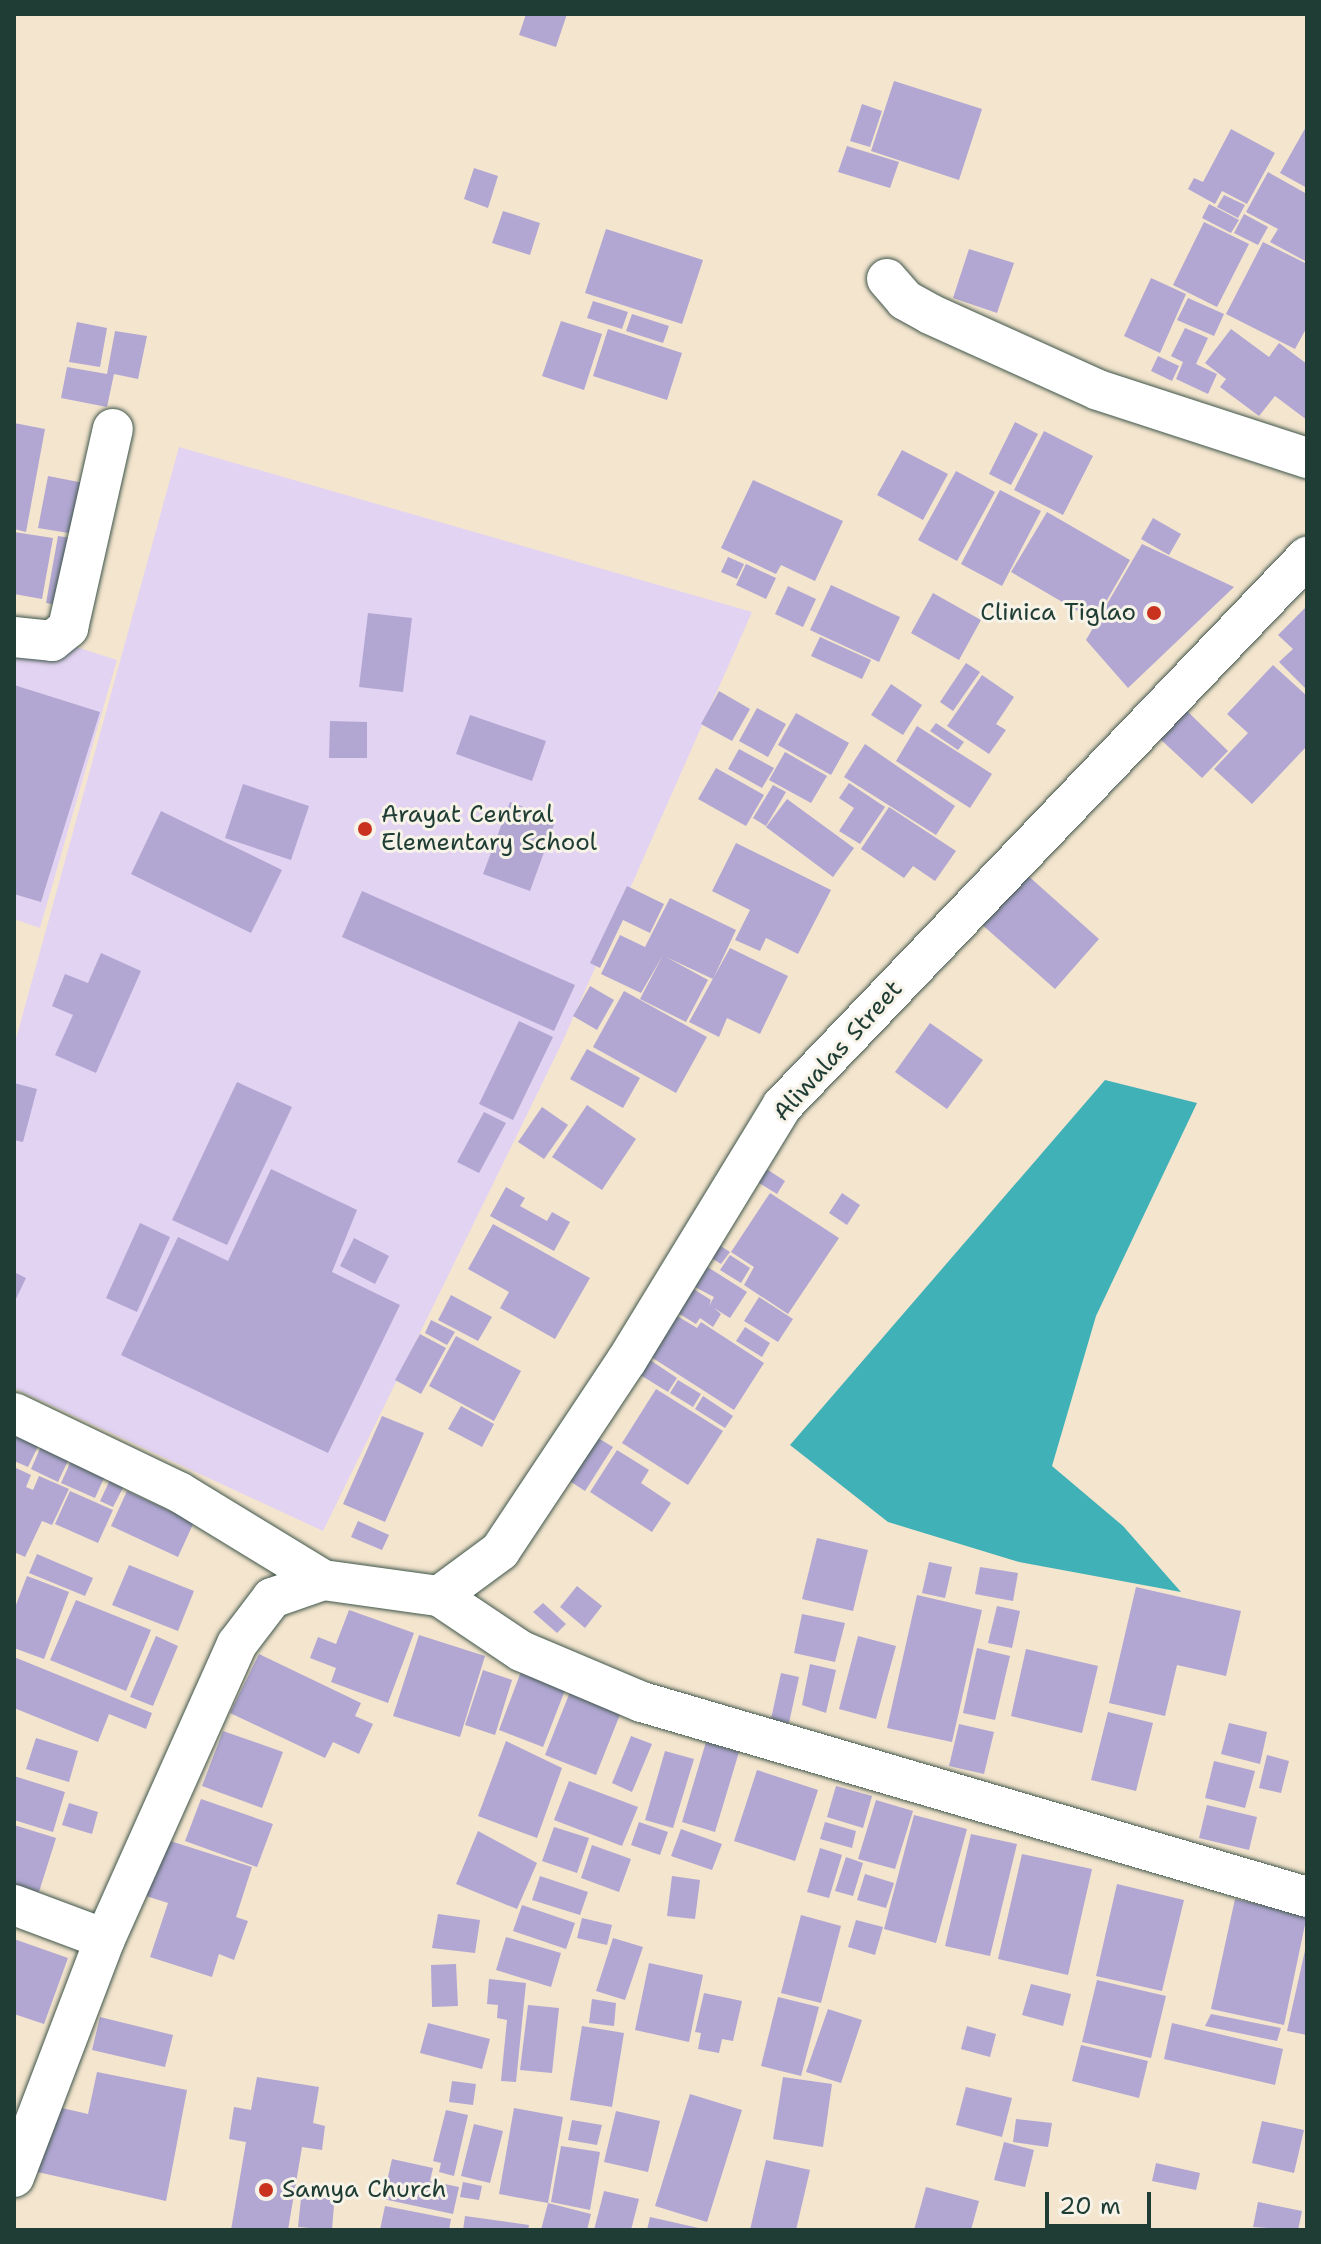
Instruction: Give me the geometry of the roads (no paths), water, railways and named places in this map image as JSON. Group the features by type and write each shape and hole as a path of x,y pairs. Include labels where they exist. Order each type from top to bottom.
{"street":[{"path":"887,279 905,300 930,314 1098,390 1307,458"},
{"path":"14,637 52,641 68,628 113,429"},
{"name":"Aliwalas Street","path":"439,1596 500,1551 627,1360 782,1106 1307,557"},
{"path":"14,1413 179,1492 323,1580 439,1596 521,1651 642,1702 1307,1897"},
{"path":"14,2177 105,1939 237,1644 272,1598 323,1580"},
{"path":"14,1905 105,1939"}],"water":[{"path":"1105,1080 1197,1103 1096,1316 1052,1466 1123,1526 1181,1592 1019,1562 888,1522 790,1445"}],"place":[{"name":"Clinica Tiglao","path":"1154,613"},
{"name":"Arayat Central Elementary School","path":"365,829"},
{"name":"Samya Church","path":"266,2190"}]}
